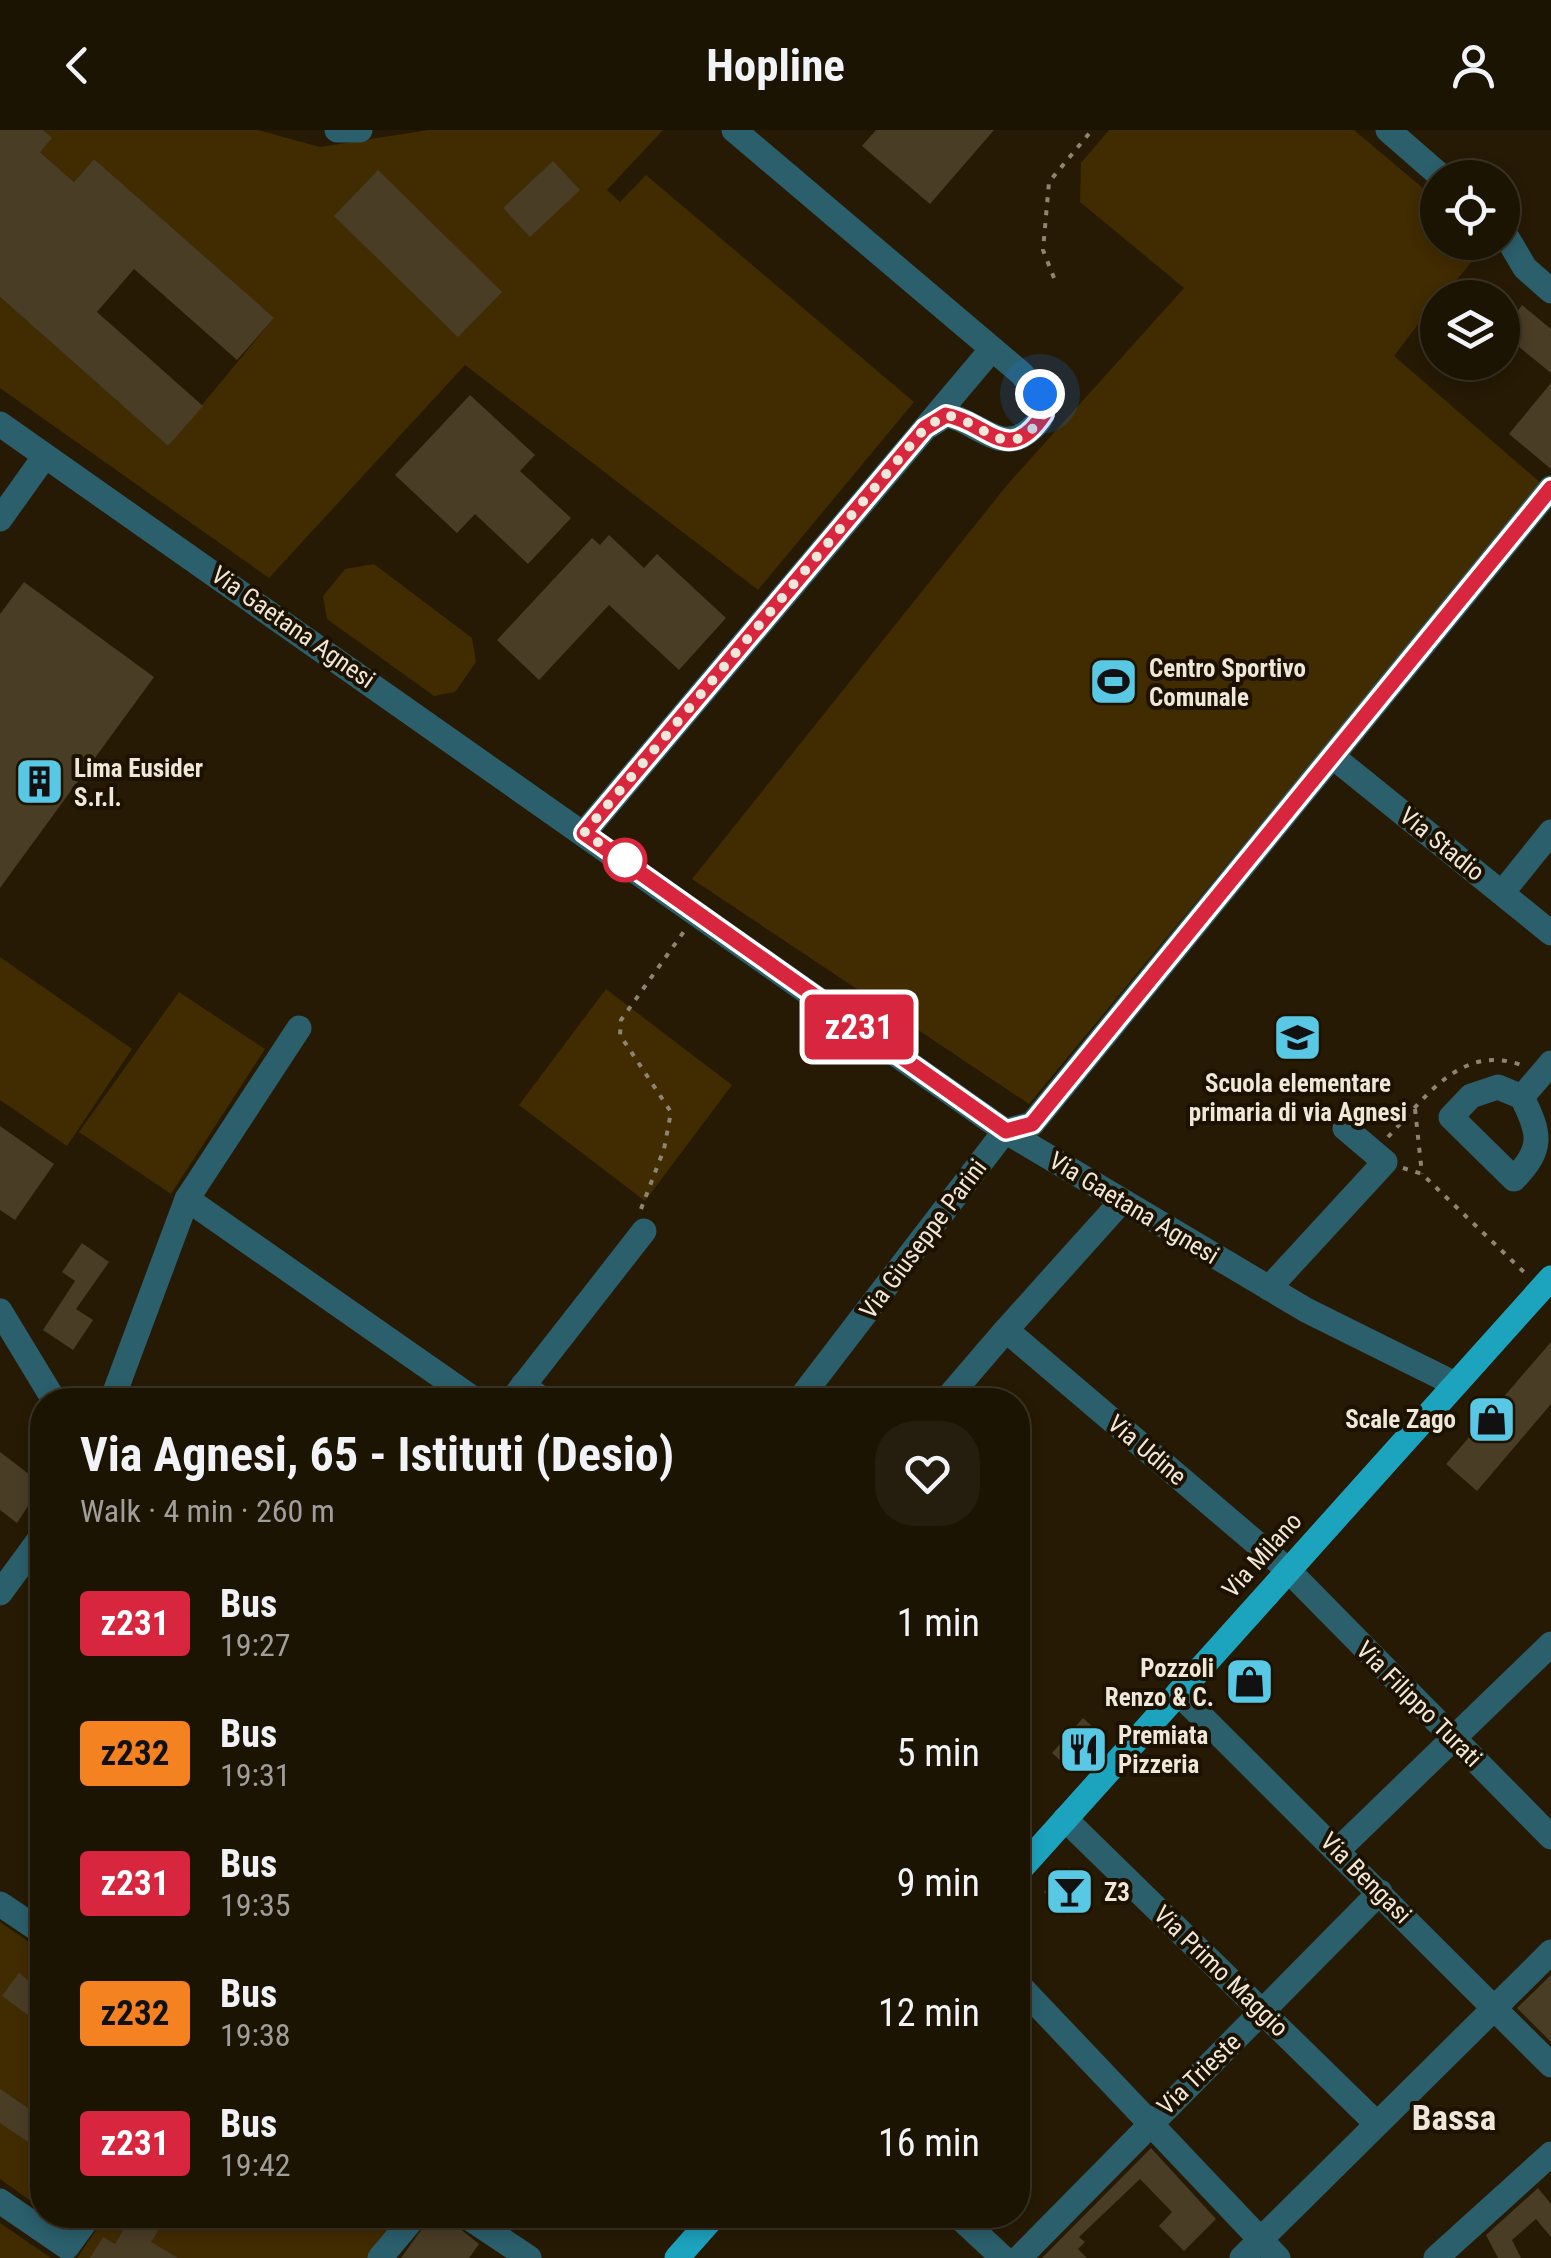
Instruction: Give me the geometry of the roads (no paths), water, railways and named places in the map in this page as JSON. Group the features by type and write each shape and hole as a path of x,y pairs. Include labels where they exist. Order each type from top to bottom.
{"main road":[{"name":"Via Milano","path":"1030,1858 1546,1283"},
{"path":"677,2258 704,2228"}],"street":[{"path":"337,130 360,130"},
{"path":"734,130 1040,394 1044,414 1036,425 1011,441 999,440 964,418 946,415 925,428"},
{"path":"1388,130 1422,160"},
{"path":"1520,260 1551,291"},
{"path":"584,833 992,349"},
{"name":"Via Gaetana Agnesi","path":"0,424 1006,1131 1269,1288 1455,1384"},
{"path":"0,519 45,456"},
{"name":"Via Giuseppe Parini","path":"815,1388 1006,1131 1032,1124 1551,488"},
{"name":"Via Stadio","path":"1332,756 1551,933"},
{"path":"1502,893 1551,832"},
{"path":"116,1388 187,1199 299,1028"},
{"path":"1522,1097 1551,1064"},
{"path":"1269,1288 1385,1162 1344,1128"},
{"path":"187,1199 458,1388"},
{"path":"956,1388 1121,1202"},
{"path":"531,1388 644,1231"},
{"path":"0,1311 47,1388"},
{"name":"Via Udine","path":"1006,1330 1288,1570"},
{"path":"0,1592 30,1552"},
{"name":"Via Filippo Turati","path":"1288,1570 1551,1837"},
{"path":"1338,1850 1551,1644"},
{"name":"Via Bengasi","path":"1178,1693 1551,2065"},
{"name":"Via Primo Maggio","path":"1065,1819 1376,2123"},
{"name":"Via Trieste","path":"1019,2258 1380,1892"},
{"path":"0,1904 30,1924"},
{"path":"1030,1997 1148,2123 1260,2252 1376,2123 1498,2008 1551,1952"},
{"path":"1436,2258 1551,2154"},
{"path":"0,2201 30,2222"},
{"path":"39,2228 67,2247 81,2228"},
{"path":"380,2258 405,2228"},
{"path":"484,2228 529,2258"},
{"path":"970,2228 1003,2258"}],"place":[{"name":"Centro Sportivo Comunale","path":"1114,682"},
{"name":"Lima Eusider S.r.l.","path":"39,782"},
{"name":"Scuola elementare primaria di via Agnesi","path":"1298,1037"},
{"name":"Scale Zago","path":"1491,1419"},
{"name":"Pozzoli Renzo & C.","path":"1249,1682"},
{"name":"Premiata Pizzeria","path":"1083,1749"},
{"name":"Z3","path":"1069,1892"}],"district":[{"name":"Bassa","path":"1454,2118"}]}
